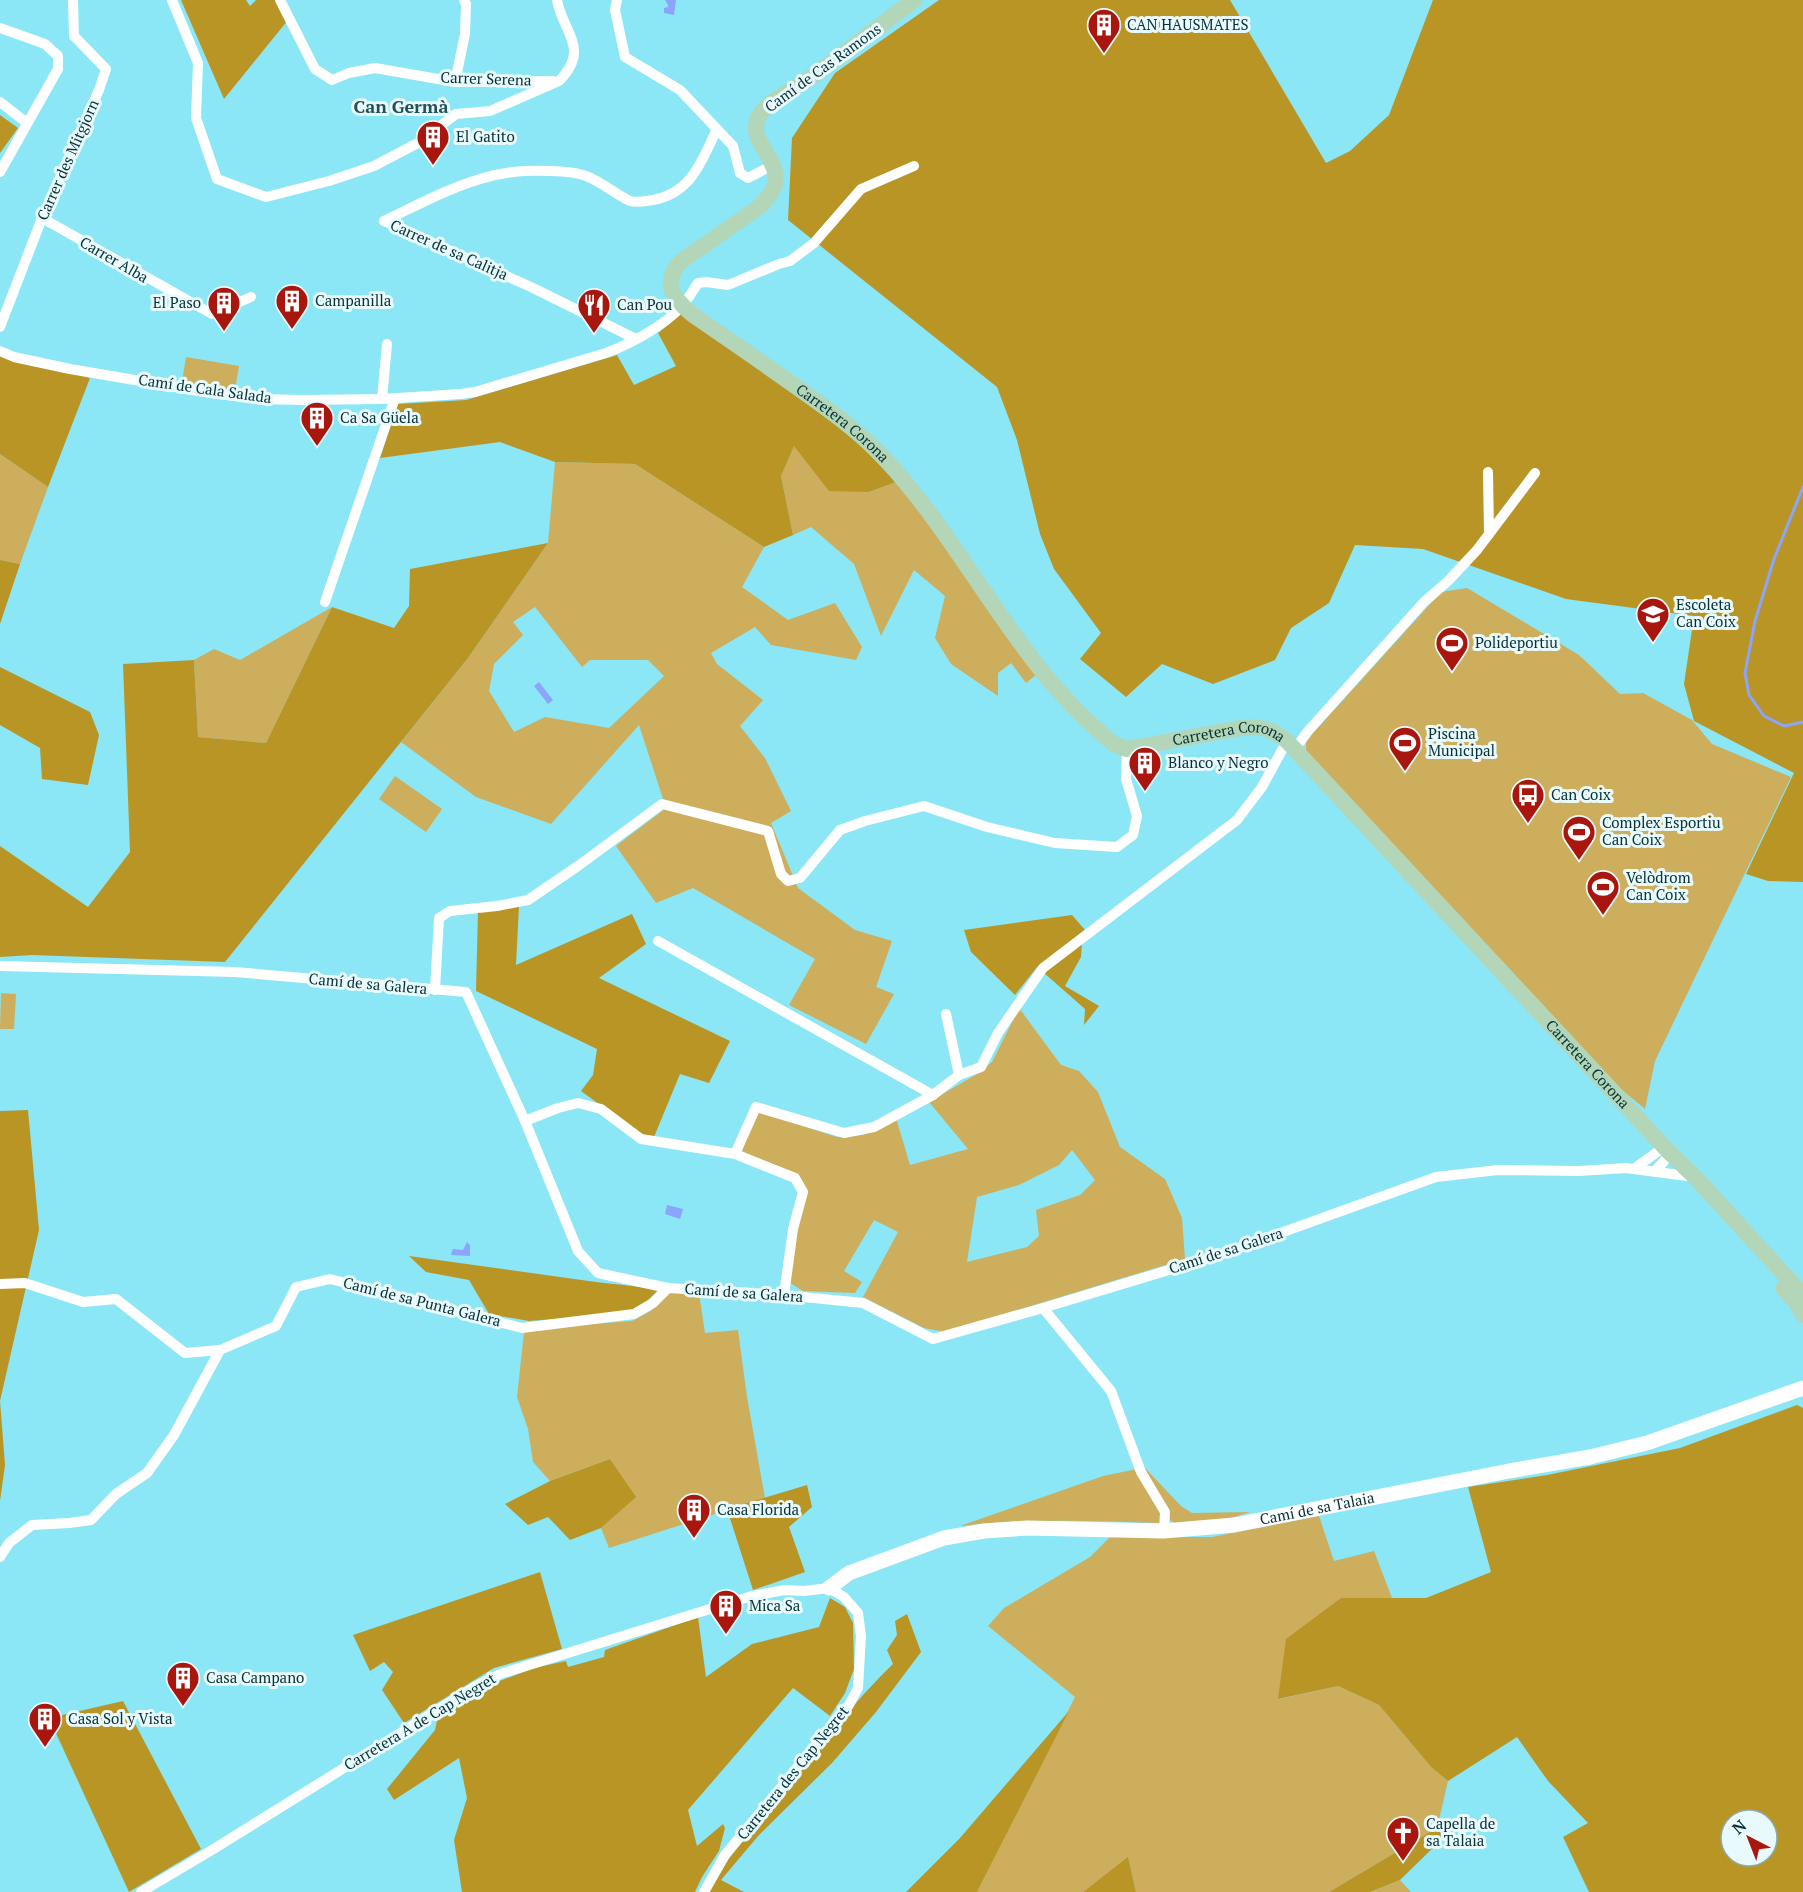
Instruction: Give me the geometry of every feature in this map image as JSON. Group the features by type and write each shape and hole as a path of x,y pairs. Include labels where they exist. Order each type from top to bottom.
{"main road":[{"name":"Camí de Cas Ramons","path":"773,165 756,133 755,124 759,115 914,0"},
{"path":"682,306 675,298 671,288 670,279 673,271 689,255 770,197 776,176 773,165"},
{"name":"Carretera Corona","path":"682,306 846,422 886,460 943,531 1011,632 1051,683 1114,744 1127,748 1257,726 1271,730 1291,745 1803,1295"},
{"name":"Carretera Corona","path":"1670,1152 1686,1176 1797,1304 1803,1314"}],"street":[{"name":"Carrer des Mitgjorn","path":"0,327 42,218 99,90 106,69 74,36 73,0"},
{"path":"172,0 198,63 196,118 217,179 266,197 329,181 374,166 418,142 456,114 490,111 559,81 568,72 574,55 573,42 557,0"},
{"name":"Carrer Serena","path":"280,0 315,69 332,80 349,73 375,68 454,82 559,81"},
{"path":"454,82 465,34 466,4 464,0"},
{"path":"617,0 615,10 626,57 680,90 733,146 740,173 748,178 773,165"},
{"path":"0,28 45,44 57,56 58,69 0,172"},
{"path":"0,102 27,123"},
{"name":"Carrer de sa Calitja","path":"636,339 531,287 384,221 456,186 513,172 584,175 631,201 657,200 672,194 694,176 717,129"},
{"name":"Camí de Cala Salada","path":"0,351 14,357 70,369 211,393 280,399 382,399 475,392 606,353 636,339 682,306 698,283 728,285 794,259 814,243 861,189 914,166"},
{"name":"Carrer Alba","path":"42,218 212,314 251,297"},
{"path":"382,399 387,344"},
{"path":"325,602 395,398"},
{"path":"1488,472 1489,535"},
{"path":"735,1154 756,1107 844,1133 874,1127 933,1095 959,1075 981,1067 998,1033 1043,968 1237,820 1291,745 1308,731 1424,602 1448,581 1489,535 1534,473"},
{"path":"435,990 439,918 450,911 528,900 662,804 768,831 781,874 788,881 800,878 840,830 924,806 987,827 1055,843 1117,848 1133,835 1137,816 1126,778 1127,748"},
{"path":"658,941 933,1095"},
{"name":"Camí de sa Galera","path":"0,966 235,972 466,992 525,1121 578,1251 598,1274 668,1288 784,1295 863,1303 933,1339 1222,1254 1436,1177 1498,1170 1579,1171 1635,1168 1686,1176"},
{"path":"946,1014 959,1075"},
{"path":"525,1121 578,1103 601,1109 640,1139 735,1154 795,1178 803,1192 793,1229 784,1295"},
{"path":"1635,1168 1670,1152"},
{"path":"1655,1171 1670,1152"},
{"name":"Camí de sa Punta Galera","path":"0,1284 25,1283 83,1302 116,1299 185,1353 220,1350 276,1326 296,1287 330,1279 522,1328 634,1314 653,1303 668,1288"},
{"path":"1043,1308 1110,1391 1141,1472 1165,1512 1164,1531"},
{"path":"0,1557 9,1543 32,1525 69,1524 91,1520 116,1494 147,1473 174,1435 220,1350"},
{"name":"Camí de sa Talaia","path":"829,1588 849,1573 944,1538 984,1531 1027,1528 1164,1531 1234,1525 1647,1443 1803,1388"},
{"name":"Carretera A de Cap Negret","path":"141,1892 476,1686 500,1674 752,1596 785,1590 804,1591 829,1588"},
{"name":"Carretera des Cap Negret","path":"704,1892 725,1855 849,1705 858,1688 861,1636 858,1613 844,1597 829,1588"}],"shaded area":[{"path":"181,0 246,0 250,6 256,0 276,0 288,20 224,99"},
{"path":"939,0 1230,0 1326,163 1350,151 1389,115 1433,0 1803,0 1803,882 1768,881 1746,874 1794,773 1694,721 1684,684 1694,616 1566,599 1423,549 1355,545 1329,603 1291,628 1275,660 1213,684 1162,664 1126,697 1080,659 1101,633 1054,569 1040,534 1017,440 997,387 788,220 792,138 835,73"},
{"path":"0,115 18,128 0,153"},
{"path":"681,314 842,426 896,482 869,492 829,491 794,446 781,476 793,535 764,547 635,464 555,462 500,442 380,458 398,404 466,400 617,355 634,385 676,366 658,333"},
{"path":"0,354 90,378 48,487 0,454"},
{"path":"186,357 239,366 235,390 182,382"},
{"path":"794,445 869,492 896,482 939,533 1036,675 1026,683 1011,663 998,673 998,696 951,664 935,638 945,596 914,570 881,636 854,564 811,527 793,535 781,476"},
{"path":"0,454 48,487 20,564 0,560"},
{"path":"555,462 635,464 764,547 742,587 788,620 835,603 862,647 856,660 771,645 755,627 711,653 717,664 763,700 740,726 765,758 791,811 771,823 798,888 855,930 892,941 876,987 894,994 866,1044 789,1005 815,959 693,888 656,903 616,846 666,808 639,725 551,824 476,797 401,742 468,658 548,543","holes":["535,607 582,667 590,660 648,660 664,676 609,728 545,717 514,732 489,691 494,664 523,635 513,622"]},
{"path":"548,543 468,658 225,962 32,955 0,957 0,846 88,907 130,852 123,664 194,660 198,737 266,743 332,607 394,628 409,606 410,569"},
{"path":"0,560 20,564 0,624"},
{"name":"Complex Esportiu Can Coix","path":"1467,588 1579,655 1620,694 1643,693 1692,720 1712,744 1791,777 1655,1061 1645,1109 1622,1090 1306,751 1306,741 1441,592"},
{"path":"332,607 266,743 198,737 194,660 214,649 240,660"},
{"path":"0,667 90,712 99,735 88,785 42,779 40,748 0,725"},
{"path":"395,776 442,809 426,832 379,799"},
{"path":"519,906 516,965 632,914 646,944 599,978 730,1041 709,1083 680,1074 654,1137 644,1137 581,1091 593,1075 597,1049 476,991 478,911"},
{"path":"1072,915 1085,930 1037,967 1015,995 971,952 964,930"},
{"path":"1082,942 1081,957 1065,986 1099,1006 1084,1025 1085,1009 1043,972"},
{"path":"1,993 16,994 14,1029 0,1029"},
{"path":"1019,1008 1061,1065 1079,1071 1098,1092 1120,1147 1165,1179 1182,1218 1185,1259 945,1332 924,1328 863,1297 898,1232 874,1220 844,1271 862,1282 855,1293 803,1291 790,1283 795,1231 805,1191 796,1177 743,1153 741,1146 755,1115 760,1112 837,1137 863,1135 896,1118 910,1165 968,1149 929,1102 977,1074 992,1062","holes":["1072,1150 1095,1180 1080,1195 1036,1210 1039,1236 1027,1247 967,1262 977,1197 1019,1185 1059,1165"]},
{"path":"28,1110 39,1230 0,1401 0,1111"},
{"path":"409,1256 659,1289 648,1300 632,1310 603,1315 529,1321 489,1314 469,1280 426,1272"},
{"path":"671,1290 699,1293 705,1333 738,1330 765,1498 609,1548 601,1528 635,1497 610,1459 550,1481 533,1462 528,1429 517,1397 524,1332 632,1321 651,1311"},
{"path":"0,1401 5,1465 0,1501"},
{"path":"1797,1405 1803,1408 1803,1892 1589,1892 1563,1837 1588,1823 1548,1781 1517,1737 1448,1781 1431,1767 1379,1705 1338,1686 1278,1699 1286,1639 1341,1598 1426,1598 1491,1572 1468,1487 1547,1475 1680,1448"},
{"path":"610,1459 636,1497 601,1528 570,1540 548,1517 528,1525 505,1504 550,1481"},
{"path":"1144,1467 1181,1506 1192,1513 1250,1512 1231,1518 1176,1524 1170,1520"},
{"path":"1137,1469 1161,1514 1161,1523 1035,1521 960,1526 1103,1476"},
{"path":"807,1485 812,1507 789,1527 805,1572 753,1590 727,1509"},
{"path":"1319,1516 1334,1561 1374,1551 1392,1598 1341,1598 1279,1699 1338,1686 1379,1705 1431,1767 1448,1781 1439,1820 1440,1826 1329,1892 1136,1892 1128,1858 1083,1892 977,1892 1075,1697 988,1626 1004,1608 1090,1557 1110,1537 1212,1537"},
{"path":"540,1572 562,1649 494,1668 404,1723 382,1690 393,1672 384,1662 370,1671 353,1635"},
{"path":"830,1598 845,1607 853,1623 854,1669 845,1693 830,1716 793,1688 688,1810 697,1846 723,1824 725,1828 719,1851 695,1892 462,1892 454,1840 467,1798 459,1758 394,1800 387,1789 435,1730 438,1716 484,1687 534,1668 566,1661 568,1667 604,1657 605,1650 698,1617 706,1677 752,1644 819,1627"},
{"path":"907,1614 921,1652 876,1712 832,1763 759,1835 721,1880 744,1892 705,1892 748,1834 829,1734 893,1664 887,1650 897,1635 895,1621"},
{"path":"123,1701 201,1849 129,1892 49,1718"},
{"path":"1069,1711 977,1892 906,1892 960,1838"},
{"path":"1440,1826 1441,1840 1400,1880 1370,1892 1329,1892"},
{"path":"1128,1857 1136,1892 1083,1892"},
{"path":"1400,1880 1411,1892 1370,1892"}],"water":[{"path":"665,0 676,0 674,15 664,13 664,8 668,7"},
{"path":"539,682 553,700 548,704 534,686"},
{"path":"667,1205 683,1209 680,1219 665,1214"},
{"path":"467,1242 470,1245 470,1256 451,1254 453,1249 463,1250"}],"waterway":[{"path":"1803,487 1774,559 1755,621 1745,673 1749,695 1764,716 1784,726 1803,722"}],"place":[{"name":"CAN HAUSMATES","path":"1104,54"},
{"name":"El Gatito","path":"433,166"},
{"name":"Campanilla","path":"292,330"},
{"name":"El Paso","path":"224,332"},
{"name":"Can Pou","path":"594,334"},
{"name":"Ca Sa Güela","path":"317,447"},
{"name":"Escoleta Can Coix","path":"1653,643"},
{"name":"Polideportiu","path":"1452,672"},
{"name":"Piscina Municipal","path":"1405,772"},
{"name":"Blanco y Negro","path":"1145,792"},
{"name":"Can Coix","path":"1528,824"},
{"name":"Complex Esportiu Can Coix","path":"1579,861"},
{"name":"Velòdrom Can Coix","path":"1603,916"},
{"name":"Casa Florida","path":"694,1539"},
{"name":"Mica Sa","path":"726,1635"},
{"name":"Casa Campano","path":"183,1707"},
{"name":"Casa Sol y Vista","path":"45,1748"},
{"name":"Capella de sa Talaia","path":"1403,1862"}],"district":[{"name":"Can Germà","path":"401,107"}]}
